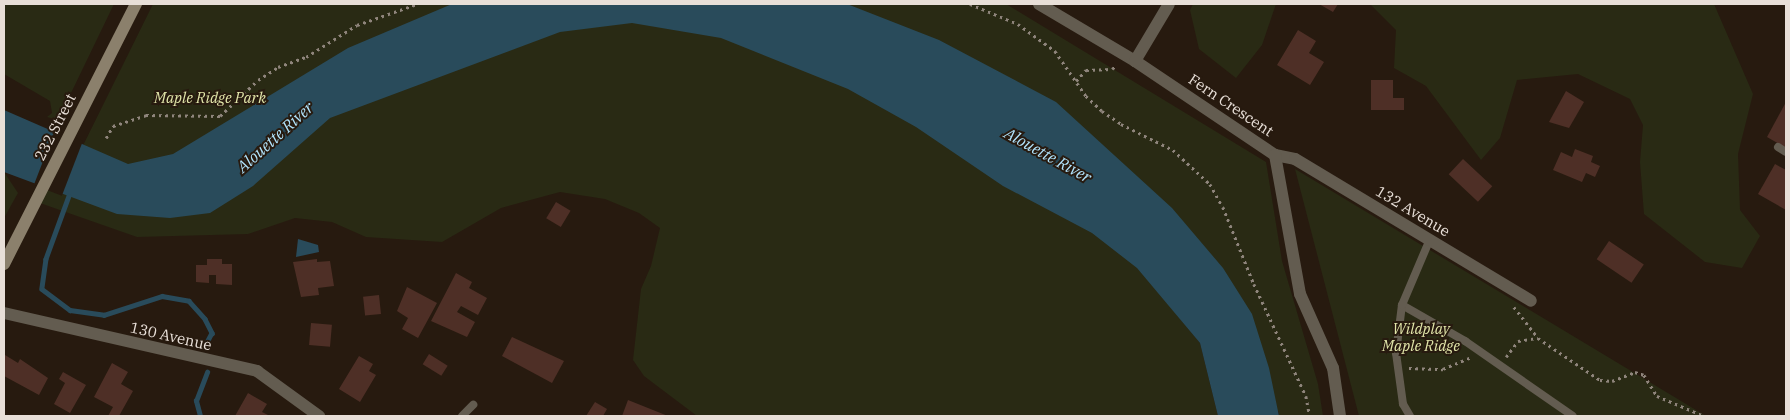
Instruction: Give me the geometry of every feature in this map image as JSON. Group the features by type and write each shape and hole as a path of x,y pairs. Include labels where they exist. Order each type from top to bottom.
{"main road":[{"name":"232 Street","path":"4,264 136,4"}],"street":[{"name":"Fern Crescent","path":"1039,4 1134,62 1275,155 1300,294 1333,368 1340,416"},
{"path":"1134,62 1169,4"},
{"name":"132 Avenue","path":"1275,155 1295,159 1531,301"},
{"name":"130 Avenue","path":"4,313 256,371 319,416"}],"lane":[{"path":"1778,147 1786,152"},
{"path":"1410,416 1403,404 1396,353 1402,305 1430,240"},
{"path":"1402,305 1482,353 1573,416"},
{"path":"462,416 473,405"}],"path":[{"path":"106,138 113,126 146,115 220,116 258,80 278,67 306,57 357,25 418,4"},
{"path":"970,4 1002,16 1055,51 1076,81 1102,111 1121,124 1173,150 1210,184 1223,207 1254,284 1306,396 1310,416"},
{"path":"1076,81 1086,70 1112,69 1118,65"},
{"path":"1507,286 1513,305 1538,338 1600,380 1612,381 1635,372 1644,375 1657,396 1704,416"},
{"path":"1500,365 1518,341 1538,338"},
{"path":"1398,368 1443,369 1482,353"}],"green space":[{"path":"4,4 114,4 58,120 47,117 52,113 50,101 4,74"},
{"name":"Maple Ridge Park","path":"153,4 1006,4 1266,162 1282,261 1318,384 1323,416 1279,416 1279,412 1176,314 1200,343 1218,416 697,416 644,376 633,360 641,289 651,266 660,228 639,213 605,199 560,192 501,208 442,242 366,237 332,222 295,218 248,234 137,237 37,202 46,186 60,192"},
{"path":"1193,4 1276,4 1262,45 1236,78 1199,49 1190,10"},
{"path":"1370,4 1714,4 1753,94 1738,154 1740,210 1760,236 1742,268 1705,262 1644,214 1640,162 1643,125 1630,99 1578,74 1517,80 1500,138 1481,160 1426,86 1394,68 1396,30"},
{"name":"Wildplay Maple Ridge","path":"1295,169 1706,416 1359,416"},
{"path":"4,172 18,193 4,218"}],"water":[{"name":"Alouette River","path":"452,4 847,4 939,40 1056,102 1172,208 1223,268 1252,314 1269,368 1279,416 1218,416 1200,343 1137,268 1092,233 1003,186 916,127 848,89 721,38 632,23 560,32 330,118 253,186 210,213 170,218 117,214 4,172 4,110 128,164 173,154 348,48"},
{"path":"298,239 318,245 319,252 296,257"}],"pier":[{"path":"55,130 83,141 62,196 34,185"}],"building":[{"path":"1319,4 1338,4 1333,12"},
{"path":"1298,30 1316,41 1309,53 1324,62 1310,85 1277,65"},
{"path":"1371,80 1393,80 1393,98 1404,98 1404,110 1371,110"},
{"path":"1566,91 1584,102 1569,128 1549,122"},
{"path":"1786,102 1786,148 1767,137"},
{"path":"1575,149 1593,156 1591,162 1600,166 1595,177 1586,173 1582,182 1553,170 1561,152 1572,157"},
{"path":"1463,159 1492,186 1478,202 1449,174"},
{"path":"1775,164 1786,170 1786,210 1758,194"},
{"path":"556,202 571,211 561,227 546,218"},
{"path":"1609,241 1644,264 1632,283 1597,259"},
{"path":"207,259 222,259 222,264 232,264 232,285 216,284 216,275 209,275 209,283 196,282 196,265 207,265"},
{"path":"317,259 317,262 330,261 334,286 318,288 319,295 301,297 293,262"},
{"path":"456,273 472,282 469,288 487,298 478,315 461,306 457,312 475,322 467,337 431,321"},
{"path":"407,287 437,303 418,338 402,329 408,318 397,311"},
{"path":"379,295 381,314 365,316 363,297"},
{"path":"311,323 332,325 330,347 309,345"},
{"path":"512,337 564,361 552,383 502,356"},
{"path":"429,354 448,366 441,376 423,364"},
{"path":"5,355 18,363 20,359 48,378 39,395 4,376"},
{"path":"359,356 373,364 369,371 376,375 360,402 339,389"},
{"path":"112,363 128,372 121,384 133,391 119,416 108,416 113,407 94,397"},
{"path":"63,372 86,385 70,413 54,404 65,383 59,379"},
{"path":"248,393 267,404 262,412 270,416 235,416"},
{"path":"628,400 668,416 622,416"},
{"path":"595,402 607,409 603,416 586,416"}],"waterway":[{"path":"69,196 46,259 42,289 70,310 104,315 162,296 189,301 205,319 212,333 205,346"},
{"path":"200,416 196,401 207,372"}]}
